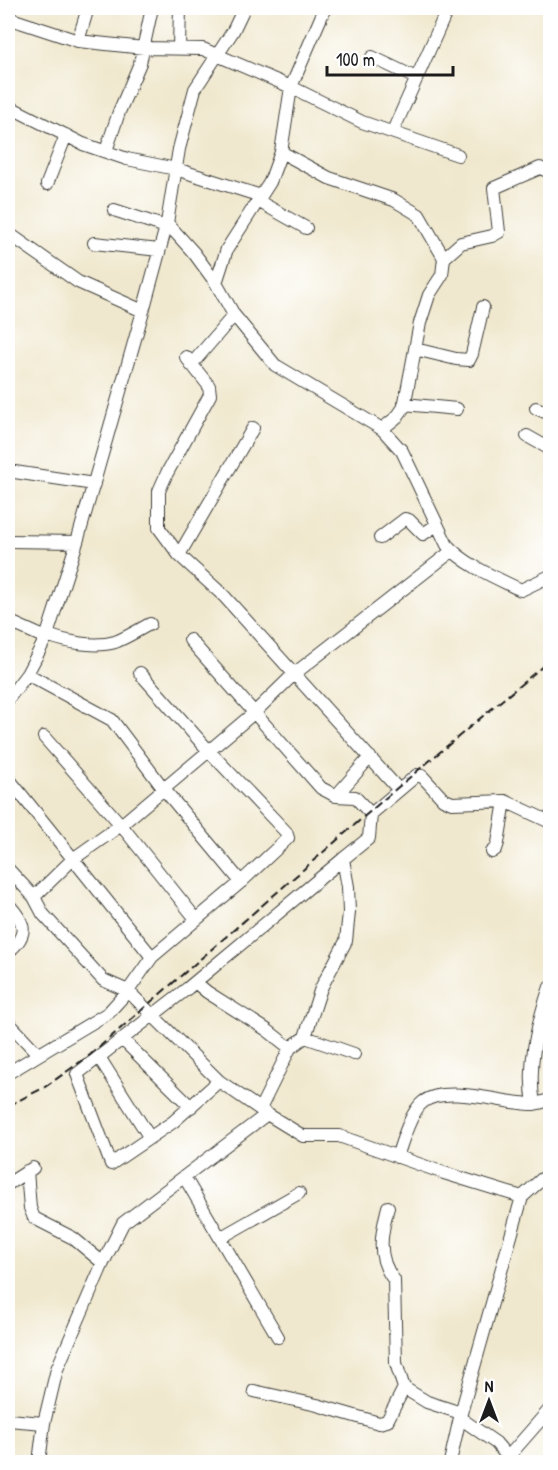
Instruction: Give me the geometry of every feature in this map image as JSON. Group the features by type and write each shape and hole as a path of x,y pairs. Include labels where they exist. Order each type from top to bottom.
{"street":[{"path":"78,41 88,8"},
{"path":"106,151 119,112 140,63 152,8"},
{"path":"179,47 180,8"},
{"path":"8,699 27,674 46,636 77,542 166,225 179,149 195,88 233,31 244,8"},
{"path":"216,283 227,249 270,182 281,152 291,87 325,8"},
{"path":"393,132 448,8"},
{"path":"8,18 78,41 144,48 197,47 218,53 362,122 458,155"},
{"path":"372,57 416,78"},
{"path":"8,106 66,135 127,159 177,169 260,198 306,228"},
{"path":"46,184 66,135"},
{"path":"281,152 329,178 394,200 419,215 444,258 442,274 424,308 404,404 396,417 382,429"},
{"path":"444,258 461,243 492,236 499,232 494,188 540,168 550,172"},
{"path":"114,210 166,225 194,253 216,283 234,315 275,365 382,429 402,450 437,525 452,551 488,574 521,590 550,576"},
{"path":"8,233 78,282 143,311"},
{"path":"94,243 159,250"},
{"path":"415,350 469,360 483,307"},
{"path":"234,315 189,361 209,386 210,395 159,491 159,528 179,555 224,596 399,790"},
{"path":"404,404 457,409"},
{"path":"536,408 550,414"},
{"path":"179,555 253,428"},
{"path":"527,436 550,449"},
{"path":"8,471 94,484"},
{"path":"380,538 405,519 423,534 437,525"},
{"path":"8,541 77,542"},
{"path":"34,897 73,859 121,825 255,712 294,674 452,551"},
{"path":"9,626 64,641 101,644 114,642 150,624"},
{"path":"190,640 321,788 336,796 355,797 371,814"},
{"path":"8,1072 108,1013 128,991 152,957 241,882 288,838 286,832 208,750 140,673"},
{"path":"27,674 112,720 163,789 241,882"},
{"path":"44,737 121,825 196,920"},
{"path":"336,796 370,757"},
{"path":"219,1081 150,1138 111,1164 77,1074 153,1016 369,838 371,814 417,776 422,776 443,799 452,803 504,801 550,822"},
{"path":"8,778 152,957"},
{"path":"492,852 498,843 504,801"},
{"path":"39,1462 44,1423 57,1369 123,1223 185,1178 263,1111 290,1048 305,1038 321,987 346,942 349,912 348,887 343,859"},
{"path":"8,869 34,897 43,914 103,980 128,991 219,1081 263,1111 303,1136 339,1136 444,1173 522,1197"},
{"path":"8,904 24,927 16,945 8,952"},
{"path":"195,982 290,1048"},
{"path":"534,1104 530,1084 538,1023 550,987"},
{"path":"8,1022 38,1054"},
{"path":"305,1038 354,1054"},
{"path":"122,1039 190,1107"},
{"path":"99,1057 150,1138"},
{"path":"397,1156 413,1117 423,1102 441,1095 478,1096 534,1104 550,1100"},
{"path":"8,1184 31,1169 30,1208 34,1218 73,1239 103,1263"},
{"path":"450,1462 460,1415 522,1197 550,1175"},
{"path":"185,1178 278,1337"},
{"path":"220,1239 299,1193"},
{"path":"388,1207 382,1230 382,1260 394,1280 396,1363 404,1388 427,1402 460,1415 496,1443 510,1460 550,1409"},
{"path":"254,1391 317,1405 379,1423 387,1421 404,1388"},
{"path":"8,1420 44,1423"}],"railway":[{"path":"8,1106 45,1087 90,1055 397,788 550,660"}]}
